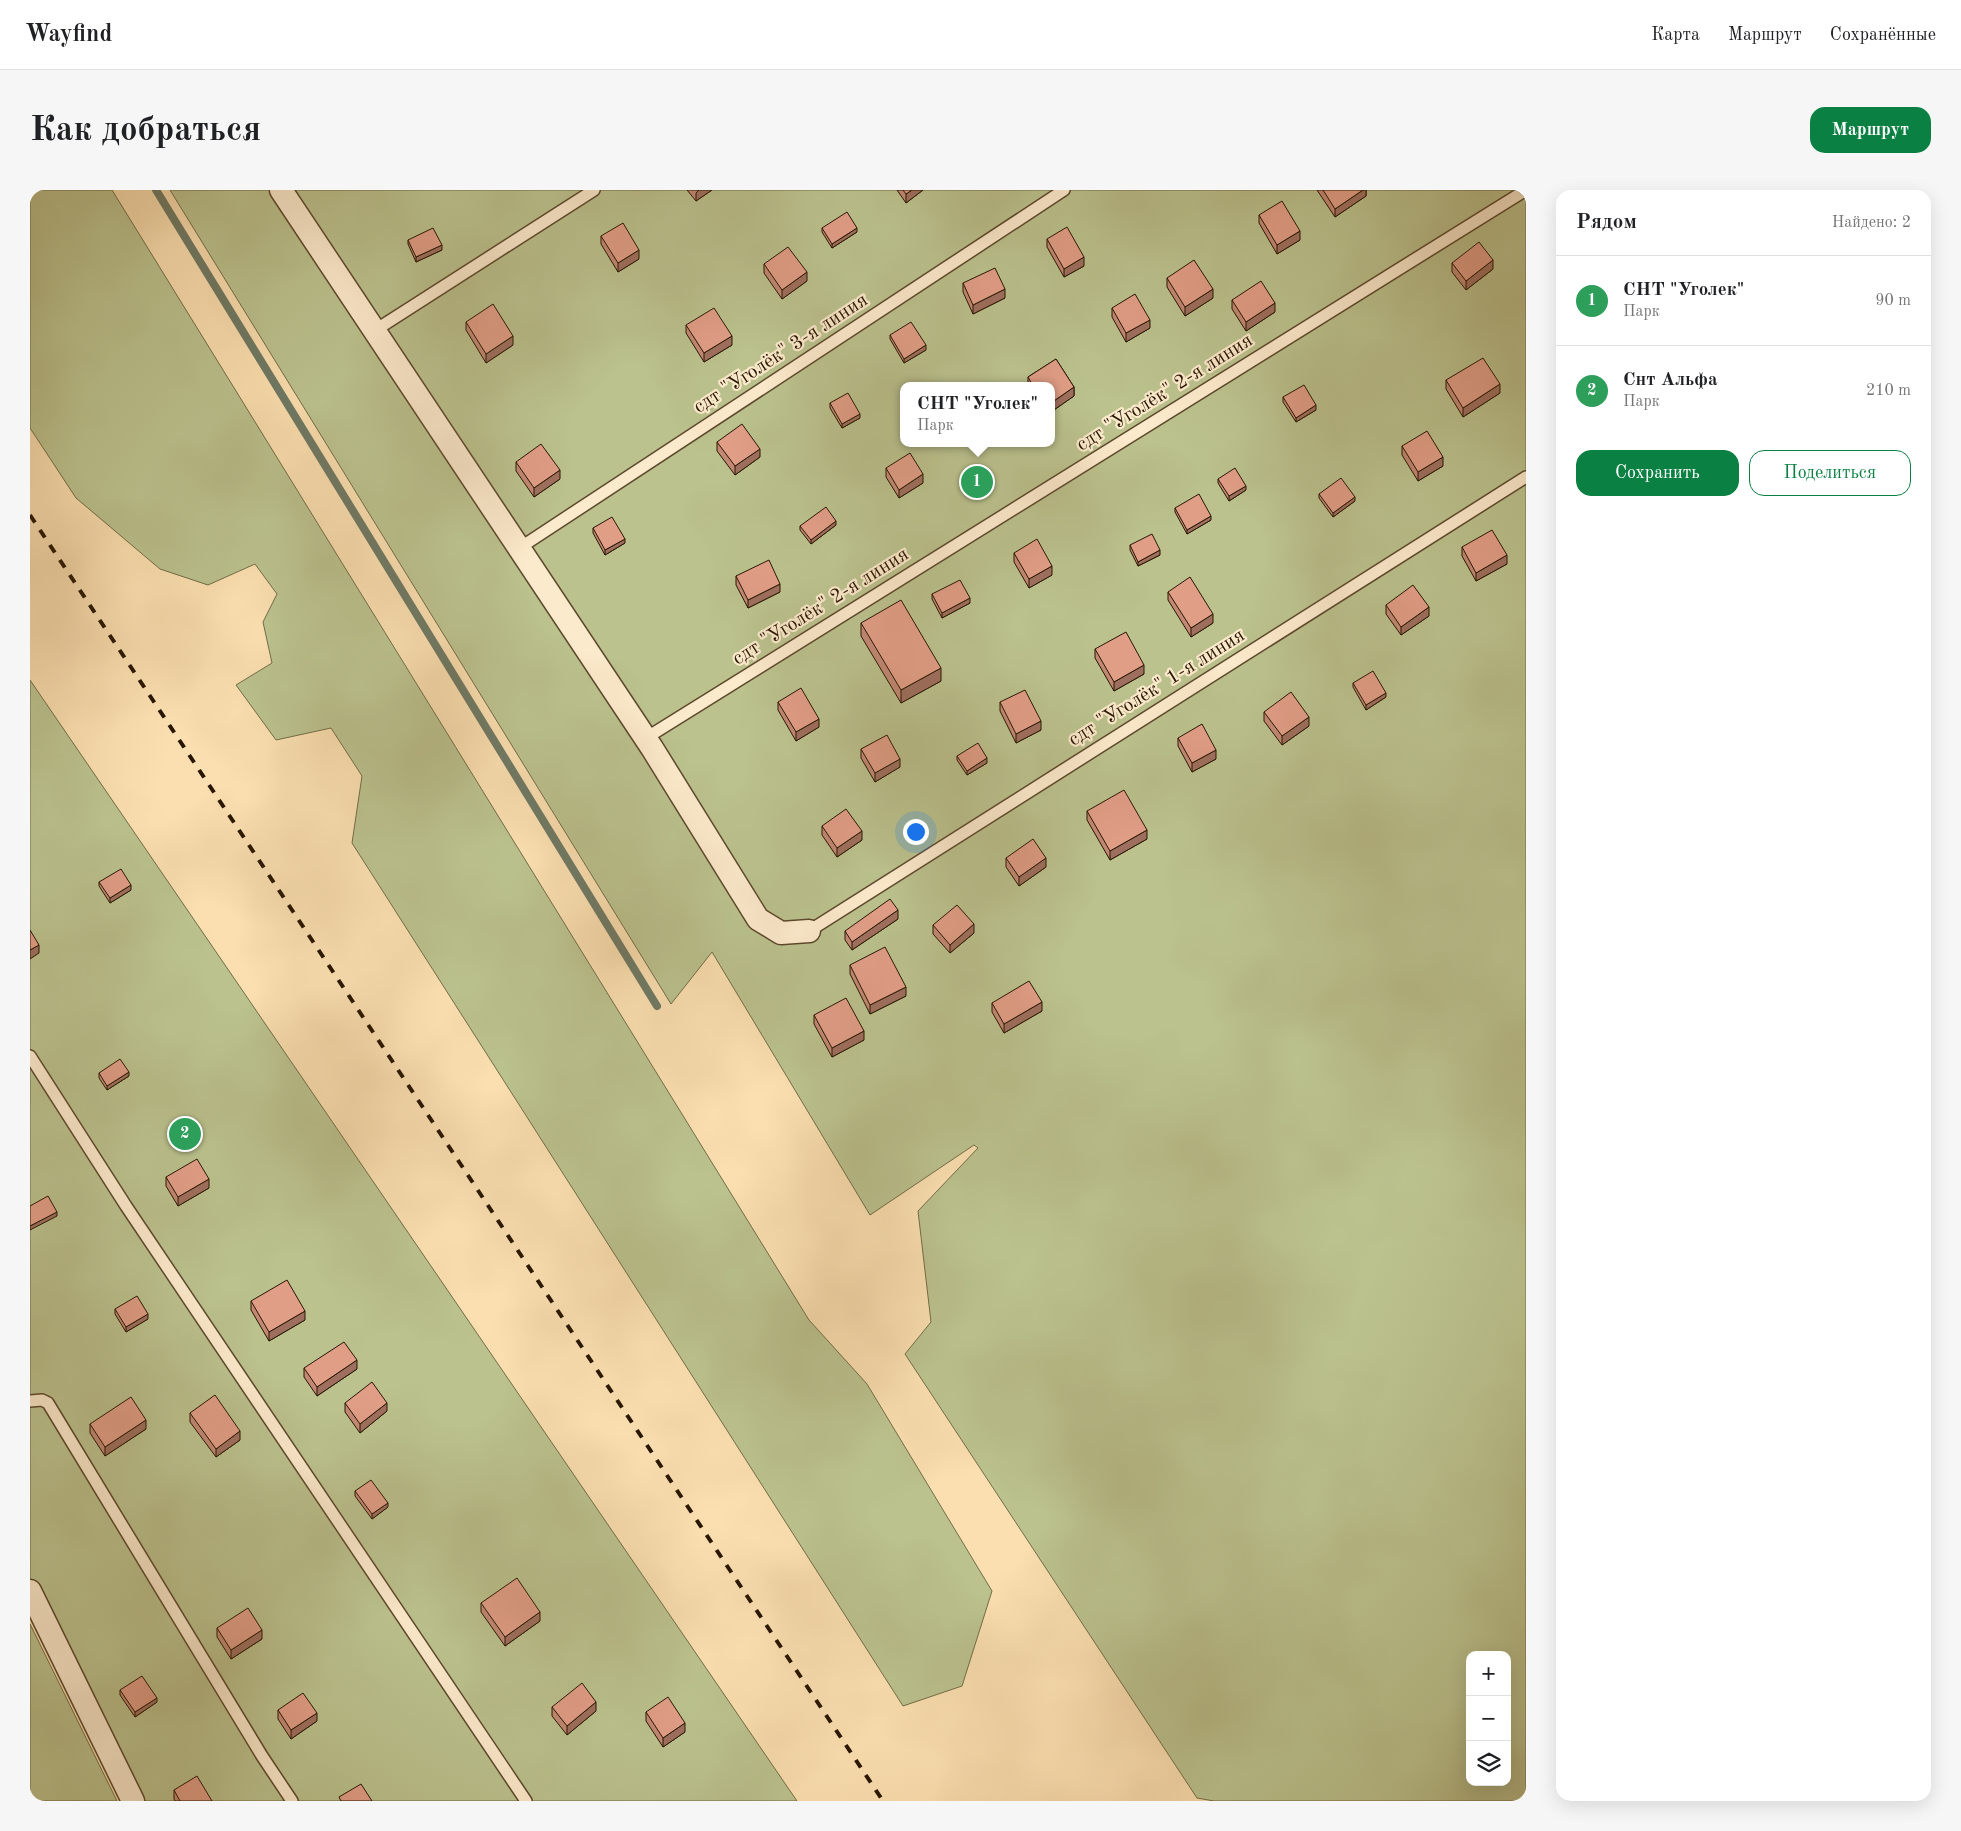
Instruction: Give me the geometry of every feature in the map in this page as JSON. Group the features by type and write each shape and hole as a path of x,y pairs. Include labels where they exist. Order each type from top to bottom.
{"street":[{"path":"281,190 646,738 758,919 781,933 808,931"},
{"path":"30,1591 133,1801"}],"lane":[{"path":"374,331 594,190"},
{"name":"сдт \"Уголёк\" 3-я линия","path":"518,548 1064,190"},
{"name":"сдт \"Уголёк\" 2-я линия","path":"646,738 1526,190"},
{"name":"сдт \"Уголёк\" 1-я линия","path":"808,931 1526,477"},
{"path":"30,1056 126,1206 526,1801"},
{"path":"30,1401 42,1400 48,1403 252,1739 292,1801"}],"green space":[{"path":"30,190 112,190 809,1320 867,1384 992,1591 962,1686 903,1706 352,843 362,776 331,728 276,740 236,685 272,663 263,622 277,594 255,564 208,585 160,569 76,498 30,428"},
{"path":"170,190 1526,190 1526,1801 1214,1801 1197,1798 905,1354 931,1322 918,1211 978,1148 974,1145 870,1215 712,952 671,1004"},
{"path":"30,680 797,1801 144,1801 30,1587"},
{"path":"30,1624 117,1801 30,1801"}],"building":[{"path":"903,190 912,190 906,194"},
{"path":"1323,190 1363,190 1335,209"},
{"path":"1282,201 1300,231 1277,245 1259,215"},
{"path":"847,212 857,228 832,244 822,228"},
{"path":"623,223 639,250 618,263 601,236"},
{"path":"1067,227 1084,257 1064,269 1047,239"},
{"path":"433,228 442,245 416,257 408,240"},
{"path":"1479,242 1493,260 1466,281 1452,263"},
{"path":"788,247 807,272 782,290 764,264"},
{"path":"1194,260 1213,289 1185,307 1167,278"},
{"path":"995,268 1005,289 973,305 963,283"},
{"path":"1261,281 1275,303 1246,322 1232,300"},
{"path":"1135,294 1150,320 1126,333 1112,308"},
{"path":"493,304 513,336 486,354 466,322"},
{"path":"714,308 732,336 704,353 686,325"},
{"path":"911,322 926,345 904,359 890,335"},
{"path":"1483,358 1500,384 1463,408 1446,380"},
{"path":"1056,359 1074,387 1055,400 1055,382 1031,382 1028,377"},
{"path":"1304,385 1316,405 1296,418 1283,397"},
{"path":"848,393 860,414 842,424 830,403"},
{"path":"742,424 760,449 735,466 717,442"},
{"path":"1427,431 1443,457 1418,472 1402,446"},
{"path":"541,444 560,470 534,488 516,462"},
{"path":"910,453 923,474 899,490 886,468"},
{"path":"1235,468 1246,486 1229,496 1218,479"},
{"path":"1341,478 1355,497 1333,513 1319,494"},
{"path":"1199,494 1211,516 1187,530 1175,508"},
{"path":"826,507 836,521 811,540 800,526"},
{"path":"612,517 625,539 605,550 593,528"},
{"path":"1492,530 1507,555 1476,573 1462,547"},
{"path":"1152,534 1160,550 1138,562 1130,545"},
{"path":"1037,539 1052,566 1029,579 1014,553"},
{"path":"769,560 780,584 748,600 736,576"},
{"path":"1190,577 1213,614 1191,628 1168,592"},
{"path":"960,580 970,598 942,613 932,594"},
{"path":"1413,585 1429,607 1401,627 1386,605"},
{"path":"901,600 941,668 901,690 861,623"},
{"path":"1126,632 1144,665 1114,682 1095,649"},
{"path":"1373,671 1386,693 1366,705 1353,683"},
{"path":"801,688 819,719 796,732 778,702"},
{"path":"1025,690 1041,721 1016,734 1000,702"},
{"path":"1291,692 1309,717 1282,736 1264,712"},
{"path":"1202,724 1216,750 1192,763 1178,738"},
{"path":"887,735 900,759 875,773 861,749"},
{"path":"978,743 987,758 967,771 957,756"},
{"path":"1124,790 1147,830 1110,851 1087,811"},
{"path":"846,809 862,831 837,848 822,826"},
{"path":"1033,839 1046,858 1019,877 1006,858"},
{"path":"121,869 131,885 110,898 99,882"},
{"path":"890,899 898,910 852,942 845,931"},
{"path":"957,905 974,924 950,945 933,925"},
{"path":"30,930 39,945 30,950"},
{"path":"885,947 906,987 870,1005 850,965"},
{"path":"1029,981 1042,1002 1004,1024 992,1003"},
{"path":"846,998 864,1031 832,1048 814,1015"},
{"path":"120,1059 129,1072 107,1086 99,1073"},
{"path":"197,1159 209,1179 178,1197 166,1177"},
{"path":"48,1196 57,1212 30,1226 30,1206"},
{"path":"287,1280 305,1311 269,1332 251,1301"},
{"path":"137,1296 148,1314 126,1327 115,1309"},
{"path":"344,1342 357,1360 317,1387 304,1368"},
{"path":"372,1382 387,1403 360,1424 345,1403"},
{"path":"215,1395 240,1431 216,1449 190,1413"},
{"path":"131,1397 146,1420 105,1447 90,1424"},
{"path":"371,1480 388,1503 372,1514 355,1491"},
{"path":"517,1578 540,1612 505,1637 481,1603"},
{"path":"248,1608 262,1630 231,1650 217,1628"},
{"path":"142,1676 157,1698 135,1712 120,1690"},
{"path":"582,1683 596,1702 567,1726 552,1707"},
{"path":"303,1693 317,1713 291,1730 278,1710"},
{"path":"668,1697 685,1723 663,1738 646,1712"},
{"path":"197,1776 212,1801 180,1801 174,1790"},
{"path":"361,1784 372,1801 341,1801 339,1797"}],"waterway":[{"path":"156,190 657,1006"}],"railway":[{"path":"30,515 883,1801"}],"place":[{"name":"СНТ \"Уголек\"","path":"977,482"},
{"name":"Снт Альфа","path":"185,1134"}]}
